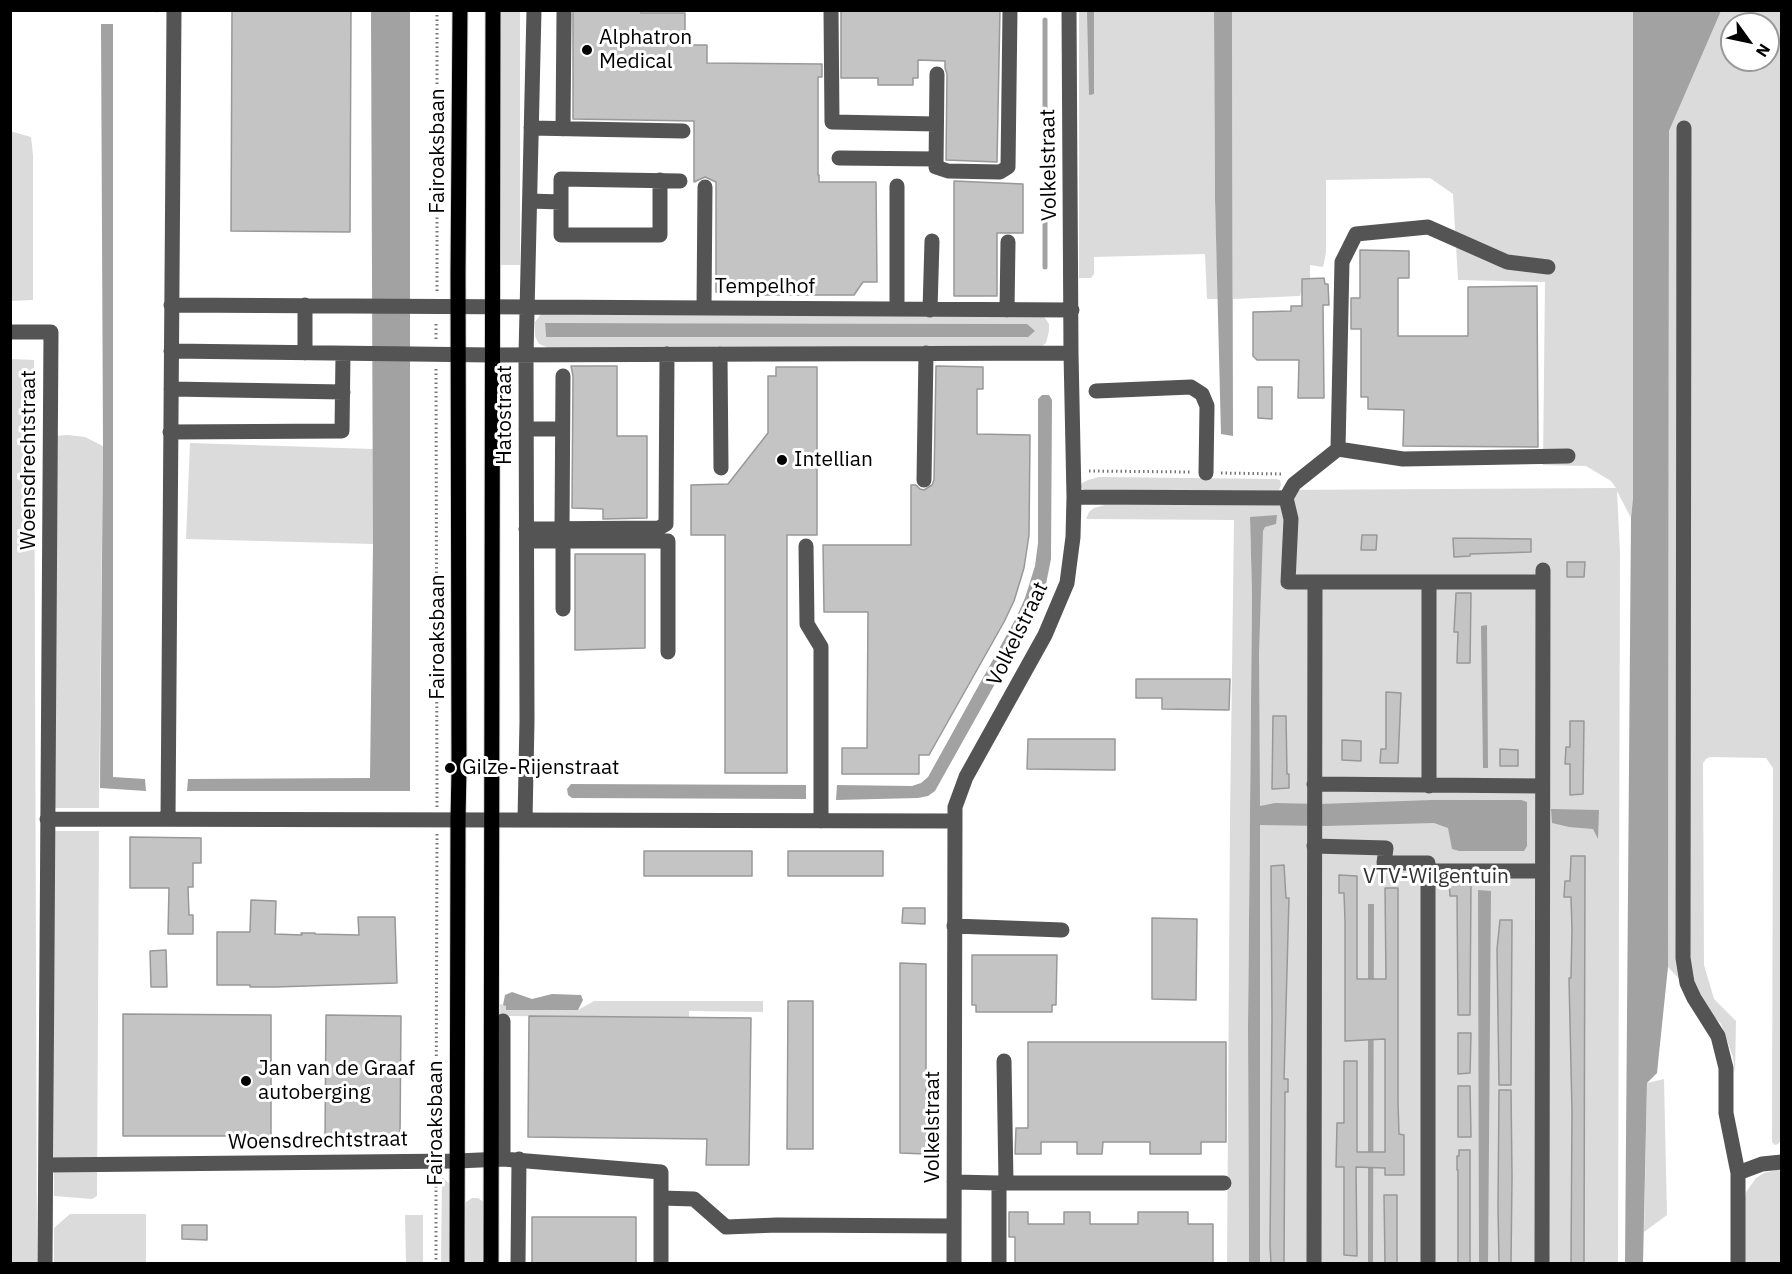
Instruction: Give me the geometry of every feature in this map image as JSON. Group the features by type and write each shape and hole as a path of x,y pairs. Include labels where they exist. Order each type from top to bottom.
{"main road":[{"name":"Fairoaksbaan","path":"457,1263 460,10"},
{"path":"491,1263 504,1159 493,820 493,10"}],"street":[{"name":"Hatostraat","path":"525,820 526,355 534,10"},
{"path":"831,10 832,122 936,124"},
{"path":"937,74 936,166 948,171 1000,172 1008,167 1010,10"},
{"name":"Volkelstraat","path":"954,1263 955,807 966,777 1045,635 1066,583 1073,537 1069,10"},
{"path":"168,819 174,12"},
{"path":"563,129 564,13"},
{"path":"531,128 683,131"},
{"path":"1684,128 1683,958 1687,983 1718,1036 1726,1068 1726,1113 1738,1173 1738,1263"},
{"path":"839,158 936,159"},
{"path":"660,180 660,235 561,235 561,179 660,180 680,181"},
{"path":"897,186 897,309"},
{"path":"704,308 705,187"},
{"path":"530,201 561,202"},
{"path":"1338,449 1342,262 1356,234 1428,227 1507,262 1548,267"},
{"path":"930,310 932,241"},
{"path":"1007,310 1008,242"},
{"name":"Tempelhof","path":"171,304 1072,310"},
{"path":"305,305 305,353"},
{"name":"Woensdrechtstraat","path":"10,332 51,332 45,1263"},
{"path":"171,351 459,355 1071,353"},
{"path":"924,480 926,353"},
{"path":"170,432 342,430 343,354"},
{"path":"562,535 659,528 666,524 667,354"},
{"path":"720,354 721,468"},
{"path":"563,376 563,609"},
{"path":"1096,391 1191,387 1202,394 1207,406 1206,472"},
{"path":"171,389 343,392"},
{"path":"526,429 562,429"},
{"path":"1542,1263 1543,576 1429,582 1288,582 1291,519 1286,498 1294,484 1338,449 1403,459 1568,456"},
{"path":"1074,497 1286,498"},
{"path":"526,535 668,541 668,652"},
{"path":"806,546 807,624 821,646 820,821"},
{"path":"1314,1263 1315,582"},
{"path":"1429,582 1429,786"},
{"path":"1314,784 1542,786"},
{"path":"47,819 954,821"},
{"path":"1314,846 1386,848 1384,863 1428,863 1428,1263"},
{"path":"1428,870 1542,872"},
{"path":"954,926 1062,930"},
{"path":"503,1021 504,1159 518,1263"},
{"path":"999,1263 1003,1183 1004,1061"},
{"name":"Woensdrechtstraat","path":"46,1165 504,1159 661,1172 661,1198"},
{"path":"1738,1173 1750,1167 1780,1161"},
{"path":"954,1182 1224,1183"},
{"path":"661,1263 661,1198 694,1199 726,1227 954,1226"}],"path":[{"name":"Fairoaksbaan","path":"436,1263 435,393 438,10"}],"green space":[{"path":"500,11 520,11 520,265 500,265"},
{"path":"1079,11 1214,11 1218,299 1207,299 1205,254 1094,257 1094,274 1091,278 1079,278"},
{"name":"VTV-Wilgentuin","path":"1232,11 1633,11 1633,498 1631,518 1617,491 1620,553 1618,1263 1254,1263 1253,517 1250,517 1252,594 1248,1026 1249,1263 1227,1263 1234,520 1086,519 1094,508 1105,505 1253,505 1087,492 1080,487 1082,483 1099,477 1276,479 1280,480 1279,490 1616,488 1611,481 1586,466 1543,465 1545,282 1458,280 1453,194 1430,178 1326,180 1326,253 1323,267 1310,265 1310,287 1303,287 1300,296 1233,299"},
{"path":"1721,11 1781,11 1782,1139 1778,1144 1775,1145 1772,1142 1773,768 1766,758 1710,757 1703,763 1704,965 1714,999 1736,1021 1735,1074 1733,1057 1721,1024 1668,967 1669,131 1720,13 1720,72 1780,72 1780,12"},
{"path":"10,131 31,137 33,300 11,301"},
{"path":"541,314 1043,315 1049,324 1049,331 1046,343 1041,347 549,348 539,344 535,336 535,322","holes":["545,323 1026,324 546,337"]},
{"path":"11,359 34,360 37,1263 11,1264"},
{"path":"54,436 85,437 103,446 99,808 55,808"},
{"path":"190,443 373,449 373,544 186,539"},
{"path":"54,831 99,831 97,1196 92,1199 54,1196"},
{"path":"594,1001 763,1001 763,1012 689,1011 689,1017 500,1016 499,1004 506,1005 507,1010 578,1010"},
{"path":"1664,1079 1667,1215 1644,1232 1647,1083"},
{"path":"1781,1169 1781,1263 1744,1264 1746,1192 1756,1178 1764,1173"},
{"path":"442,1177 453,1187 453,1263 441,1264"},
{"path":"472,1198 478,1198 485,1203 486,1263 464,1264 464,1207 466,1202"},
{"path":"70,1214 146,1214 146,1263 54,1263 54,1228"},
{"path":"405,1215 423,1215 423,1263 406,1263"}],"shaded area":[{"path":"371,11 410,11 410,791 187,791 188,779 370,778 373,544"},
{"path":"1087,11 1094,11 1094,94 1089,95"},
{"path":"1214,11 1232,11 1233,436 1221,434 1215,199"},
{"path":"1633,11 1721,11 1669,131 1668,967 1657,1073 1647,1083 1643,1264 1625,1263 1633,498"},
{"path":"101,24 113,24 113,777 145,779 146,791 100,788 103,446"},
{"path":"545,323 1027,324 1035,331 1028,337 546,337"},
{"path":"1042,395 1049,395 1052,400 1051,559 1046,584 1034,614 935,791 928,796 918,798 836,800 837,785 912,786 928,777 1015,620 1035,566 1038,543 1038,399"},
{"path":"1277,515 1276,524 1265,527 1263,531 1259,653 1260,806 1275,803 1521,800 1527,802 1527,846 1524,851 1459,851 1452,849 1448,828 1434,823 1260,825 1260,1263 1249,1264 1248,1026 1252,594 1250,517"},
{"path":"1487,625 1488,768 1483,768 1481,626"},
{"path":"571,784 806,785 806,799 572,798 568,795 567,789"},
{"path":"1551,809 1599,810 1598,839 1593,829 1552,823"},
{"path":"1478,890 1491,891 1488,1264 1479,1263"},
{"path":"1368,904 1374,904 1373,1263 1368,1264"},
{"path":"512,992 532,999 552,994 581,995 583,1000 578,1010 506,1010 506,1006 503,1005 505,995"}],"building":[{"path":"232,10 351,10 350,232 231,231"},
{"path":"573,10 641,10 641,13 685,13 685,45 707,45 707,63 822,64 822,77 818,77 819,182 876,182 877,282 863,282 854,295 757,295 752,292 716,292 716,182 705,177 694,182 694,121 573,119"},
{"path":"841,10 1000,10 997,162 946,160 947,74 945,61 918,60 918,78 913,78 913,85 878,85 878,78 841,78"},
{"path":"954,181 1023,184 1023,233 997,233 997,296 954,296"},
{"path":"1360,250 1409,251 1409,278 1398,278 1398,336 1468,336 1468,287 1537,286 1538,447 1403,446 1404,410 1368,409 1368,397 1361,397 1361,329 1351,329 1351,298 1360,298"},
{"path":"1324,278 1325,284 1328,284 1329,305 1323,305 1324,398 1298,398 1299,360 1257,360 1253,356 1253,312 1291,311 1291,306 1302,306 1302,279"},
{"path":"571,366 617,366 617,436 647,436 647,518 603,519 603,509 572,508 573,376"},
{"path":"936,366 983,367 983,389 977,389 977,434 1030,435 1029,535 1024,568 1014,601 1004,622 929,755 919,755 919,774 842,774 842,748 867,748 868,612 824,612 823,545 911,545 911,485 924,490 932,485 934,480"},
{"path":"776,367 817,367 817,535 787,535 787,773 725,773 725,535 691,535 691,485 728,484 768,433 768,376 776,376"},
{"path":"1258,387 1272,387 1272,419 1258,418"},
{"path":"1362,535 1377,535 1376,550 1361,550"},
{"path":"1453,538 1531,539 1531,552 1470,554 1470,556 1454,557"},
{"path":"575,554 645,554 645,648 575,650"},
{"path":"1567,562 1585,562 1584,577 1567,577"},
{"path":"1456,593 1471,593 1470,663 1457,663 1458,632 1454,632"},
{"path":"1136,679 1230,679 1229,710 1162,709 1162,698 1136,698"},
{"path":"1386,692 1401,693 1398,763 1380,763 1381,749 1386,749"},
{"path":"1273,716 1286,716 1289,788 1272,789"},
{"path":"1570,721 1584,721 1583,794 1570,795 1570,764 1565,764 1566,747 1570,747"},
{"path":"1028,739 1115,739 1115,770 1027,769"},
{"path":"1342,740 1361,741 1361,761 1342,760"},
{"path":"1500,749 1518,750 1518,766 1500,766"},
{"path":"130,837 201,838 201,863 193,863 193,887 188,887 189,915 193,915 193,934 168,934 169,888 130,888"},
{"path":"644,851 752,851 752,876 644,876"},
{"path":"788,851 883,851 883,876 788,876"},
{"path":"1571,856 1585,856 1584,1263 1571,1263 1572,1112 1569,978 1571,978 1572,929 1571,897 1564,897 1565,881 1570,881"},
{"path":"1284,865 1286,898 1289,898 1284,1079 1288,1079 1288,1092 1285,1092 1284,1263 1271,1263 1271,866"},
{"path":"1339,875 1357,876 1357,979 1386,979 1385,888 1398,888 1398,1103 1399,1134 1404,1135 1404,1175 1385,1175 1385,1168 1356,1167 1357,1256 1344,1255 1344,1167 1336,1167 1337,1123 1344,1123 1344,1061 1357,1061 1357,1152 1385,1152 1385,1039 1345,1041 1344,893 1339,893"},
{"path":"1449,881 1471,881 1470,1015 1458,1015 1457,896 1450,896"},
{"path":"251,900 276,901 275,934 359,935 358,917 395,917 397,983 275,987 217,985 217,932 250,932"},
{"path":"903,908 925,908 925,924 902,923"},
{"path":"1152,918 1197,919 1196,1000 1152,999"},
{"path":"1500,920 1512,920 1511,1085 1499,1085 1497,949"},
{"path":"166,950 167,987 151,987 150,951"},
{"path":"972,955 1057,955 1056,1005 1052,1005 1052,1012 976,1012 976,1005 972,1005"},
{"path":"900,963 926,964 926,1154 900,1153"},
{"path":"788,1001 813,1001 813,1149 787,1149"},
{"path":"123,1014 271,1015 271,1136 123,1136"},
{"path":"326,1015 401,1016 400,1137 325,1137"},
{"path":"529,1016 751,1018 749,1165 706,1165 707,1139 528,1137"},
{"path":"1458,1033 1471,1033 1470,1073 1458,1074"},
{"path":"1028,1042 1226,1042 1226,1142 1201,1142 1201,1154 1150,1154 1150,1142 1103,1142 1102,1154 1077,1154 1077,1142 1041,1142 1041,1154 1015,1154 1016,1128 1028,1128"},
{"path":"1458,1086 1470,1086 1471,1137 1458,1137"},
{"path":"1499,1090 1511,1090 1511,1263 1499,1263"},
{"path":"1459,1150 1470,1150 1470,1263 1458,1263 1457,1156 1459,1156"},
{"path":"1384,1195 1397,1195 1397,1263 1385,1263"},
{"path":"1009,1212 1028,1212 1028,1224 1064,1224 1064,1212 1090,1212 1090,1224 1138,1224 1138,1212 1188,1212 1188,1224 1213,1224 1213,1263 1015,1263 1015,1237 1009,1237"},
{"path":"532,1217 636,1217 636,1263 532,1263"},
{"path":"182,1225 207,1225 207,1240 182,1239"}],"waterway":[{"path":"1045,20 1045,267"}],"place":[{"name":"Alphatron Medical","path":"587,50"},
{"name":"Intellian","path":"782,460"},
{"name":"Gilze-Rijenstraat","path":"450,768"},
{"name":"Jan van de Graaf autoberging","path":"246,1081"}]}
